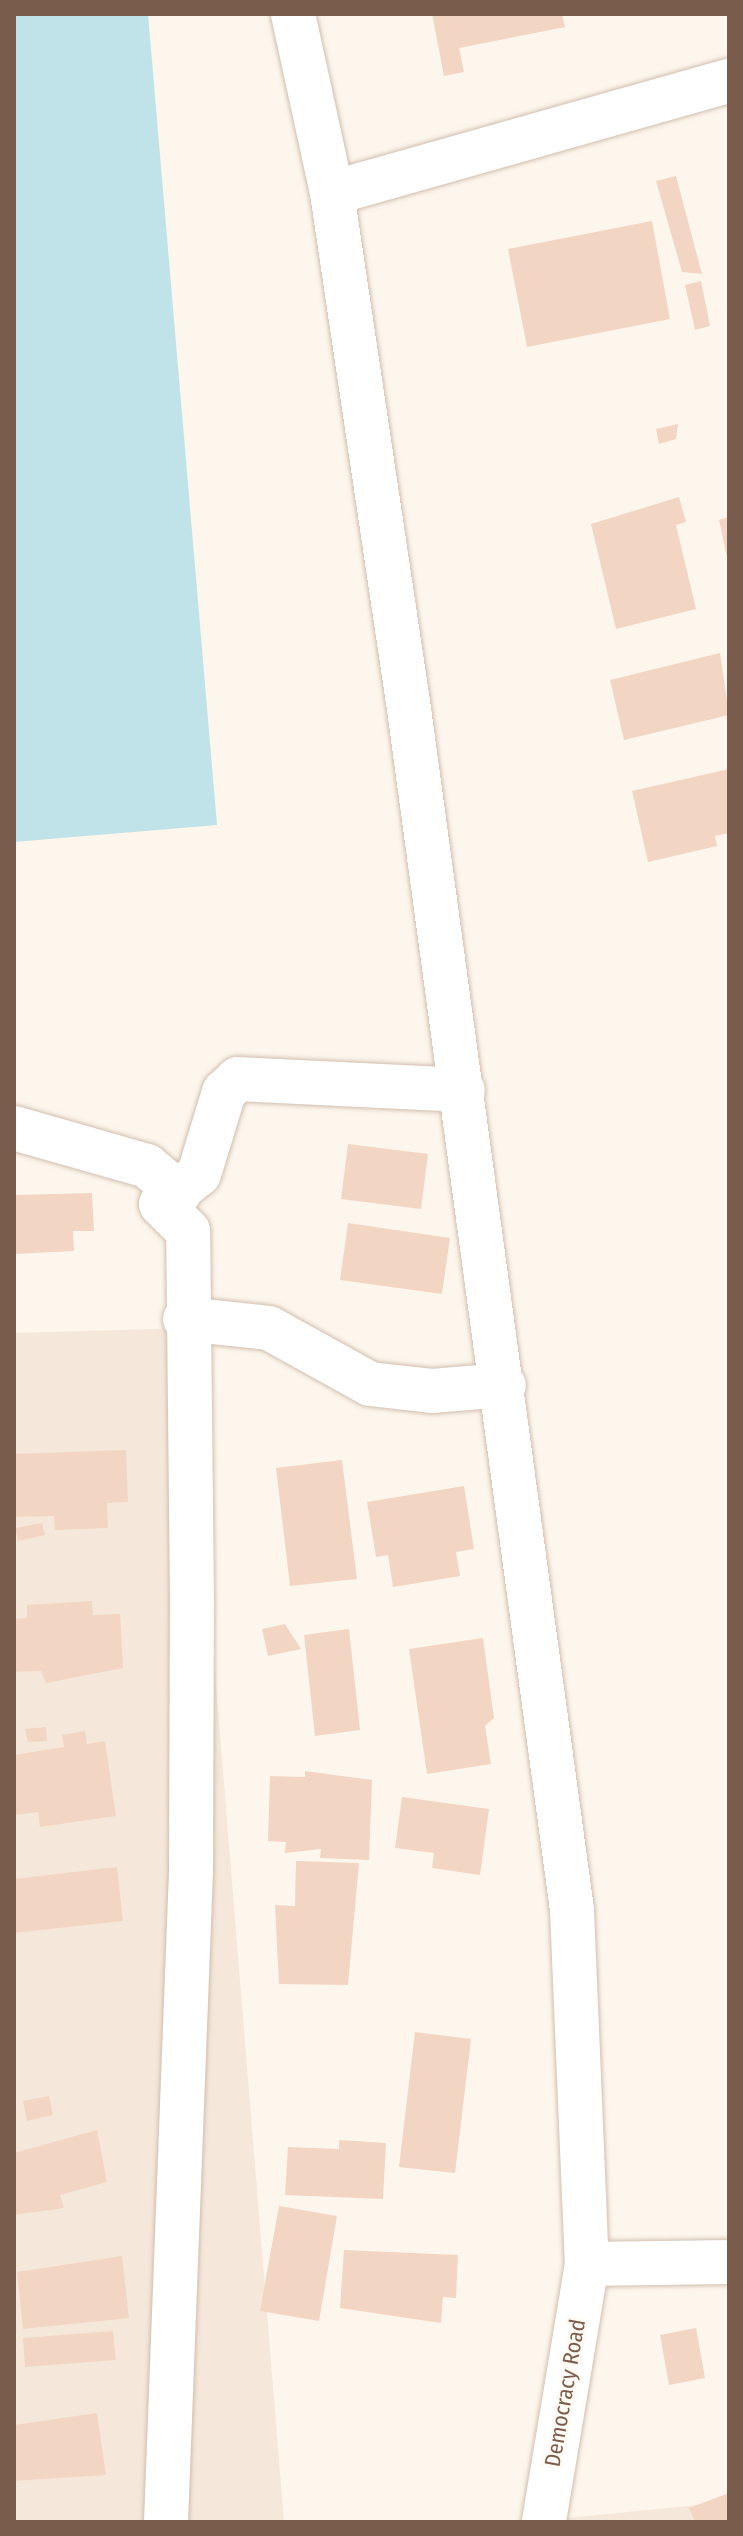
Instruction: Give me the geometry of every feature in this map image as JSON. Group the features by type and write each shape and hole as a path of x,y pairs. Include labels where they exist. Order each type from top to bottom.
{"street":[{"name":"Democracy Road","path":"293,14 332,193 463,1090 572,1910 587,2264 544,2522"},
{"path":"332,193 729,81"},
{"path":"166,2522 191,1870 185,1319 188,1231 161,1204 179,1193 199,1174 224,1092 238,1079 463,1090"},
{"path":"14,1128 147,1166 179,1193"},
{"path":"185,1319 269,1328 370,1384 432,1391 504,1385"},
{"path":"587,2264 729,2262"}],"shaded area":[{"path":"187,1328 284,2522 14,2522 14,1333"},
{"path":"729,2502 729,2522 526,2522"}],"water":[{"path":"14,14 148,14 217,825 14,842"}],"building":[{"path":"432,14 562,14 565,27 459,48 464,72 444,76"},
{"path":"676,176 702,274 682,272 656,181"},
{"path":"652,221 670,319 527,347 508,249"},
{"path":"701,281 710,326 695,330 685,285"},
{"path":"678,424 676,439 659,444 656,429"},
{"path":"679,497 686,522 676,525 696,609 616,629 591,524"},
{"path":"729,517 729,562 728,562 719,520"},
{"path":"720,653 729,715 624,740 610,680"},
{"path":"729,769 729,833 715,836 717,846 648,862 632,791"},
{"path":"348,1144 428,1154 421,1209 341,1199"},
{"path":"92,1193 94,1231 73,1231 74,1251 14,1254 14,1195"},
{"path":"348,1223 450,1238 442,1294 340,1280"},
{"path":"126,1450 128,1502 107,1503 108,1528 55,1530 54,1516 14,1517 14,1454"},
{"path":"342,1460 357,1579 290,1586 276,1468"},
{"path":"464,1486 474,1549 456,1552 460,1576 393,1587 388,1555 376,1557 367,1502"},
{"path":"42,1523 45,1535 18,1541 15,1528"},
{"path":"92,1601 93,1615 120,1614 123,1668 46,1683 41,1671 14,1672 14,1619 27,1618 27,1605"},
{"path":"285,1624 301,1649 268,1656 262,1629"},
{"path":"349,1629 360,1730 315,1736 304,1635"},
{"path":"483,1638 494,1718 485,1726 491,1764 427,1774 409,1649"},
{"path":"46,1727 47,1741 28,1742 25,1729"},
{"path":"85,1731 87,1744 105,1741 116,1816 40,1827 38,1812 14,1815 14,1755 64,1747 62,1735"},
{"path":"305,1771 372,1780 369,1860 320,1858 321,1849 285,1853 286,1842 268,1841 270,1776 305,1777"},
{"path":"402,1797 489,1809 480,1875 432,1868 434,1853 395,1848"},
{"path":"296,1861 359,1863 348,1985 279,1984 275,1905 295,1906"},
{"path":"117,1867 123,1921 14,1933 14,1879"},
{"path":"415,2032 471,2039 455,2173 399,2167"},
{"path":"49,2096 53,2115 27,2121 23,2101"},
{"path":"97,2130 107,2182 60,2195 64,2208 14,2215 14,2153"},
{"path":"339,2140 386,2143 383,2199 285,2195 288,2147 339,2149"},
{"path":"279,2206 337,2216 319,2321 260,2311"},
{"path":"344,2250 458,2255 456,2298 443,2297 441,2323 340,2308"},
{"path":"122,2256 129,2318 23,2329 17,2272"},
{"path":"696,2328 705,2378 669,2385 660,2335"},
{"path":"113,2331 116,2360 25,2367 23,2338"},
{"path":"97,2413 106,2475 14,2481 14,2425"},
{"path":"729,2493 729,2522 695,2522 689,2508"}]}
